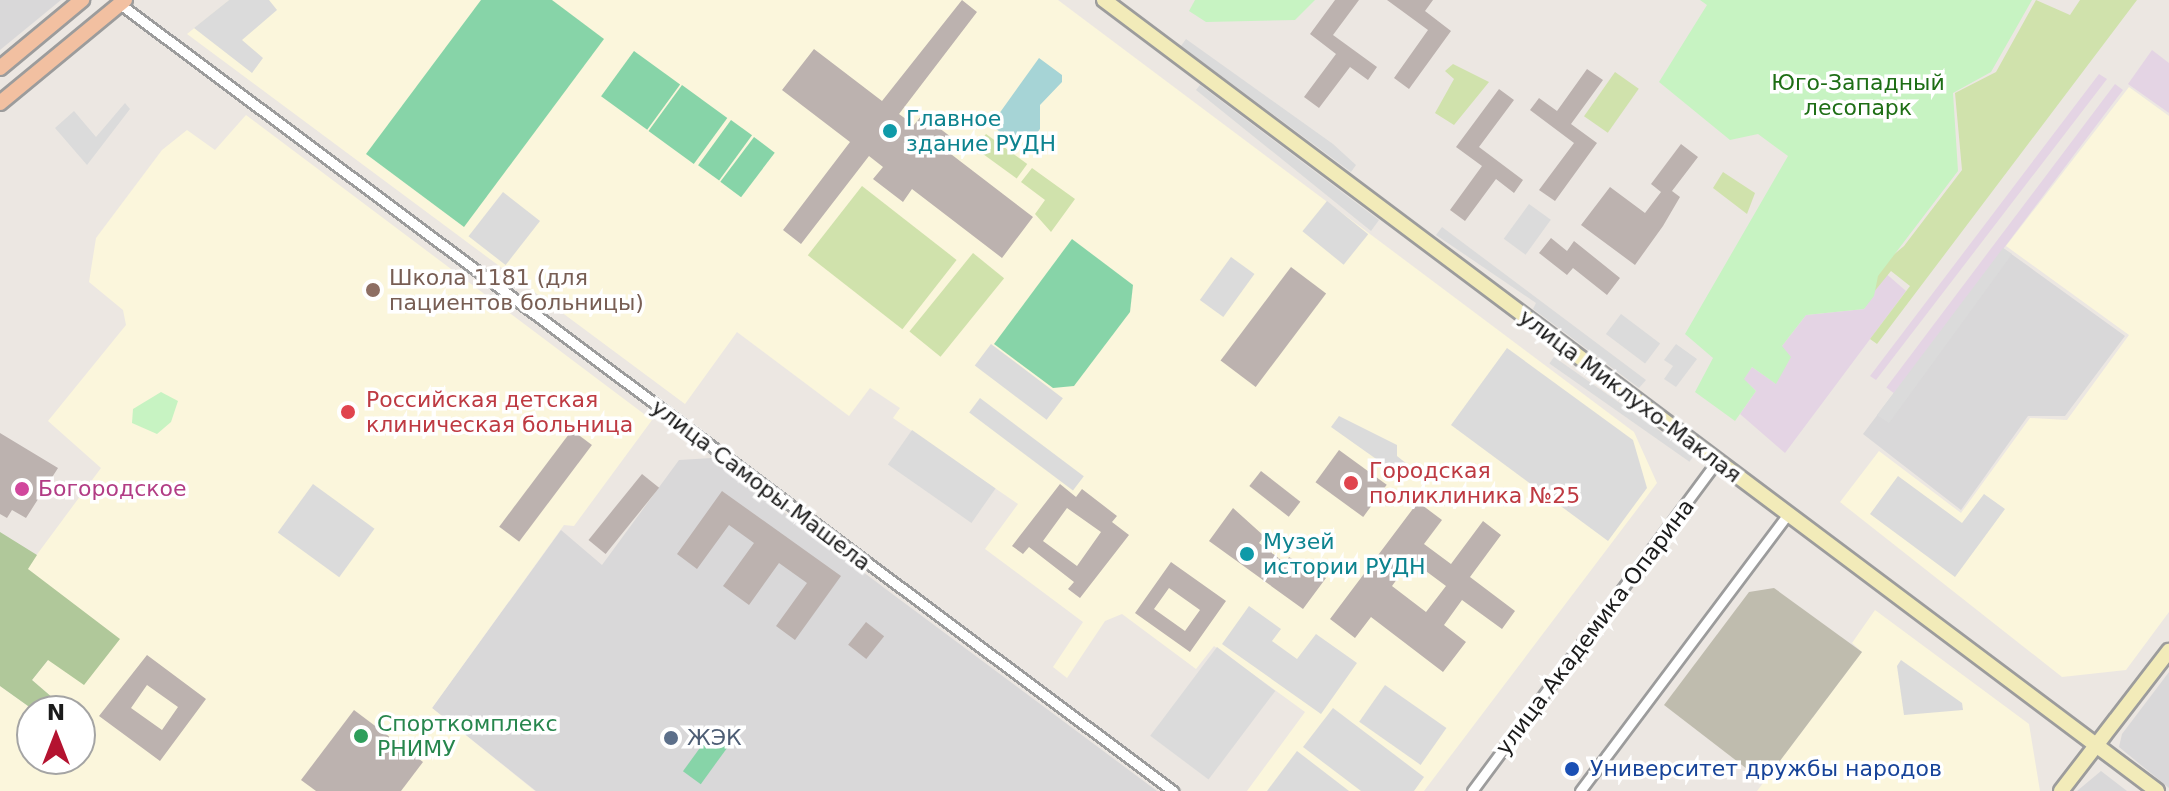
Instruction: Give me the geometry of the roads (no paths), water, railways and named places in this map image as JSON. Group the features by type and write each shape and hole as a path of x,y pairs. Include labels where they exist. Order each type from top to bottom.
{"main road":[{"path":"0,68 82,0"},
{"name":"улица Миклухо-Маклая","path":"1104,0 2157,791"},
{"path":"0,103 122,2"},
{"path":"2061,791 2169,651"}],"street":[{"name":"улица Саморы Машела","path":"122,2 1173,791"},
{"name":"улица Академика Опарина","path":"1472,791 1717,461"},
{"path":"1580,791 1788,514"}],"water":[{"path":"1039,58 1062,75 1062,82 1040,105 1040,129 1033,138 1013,142 991,125"}],"place":[{"name":"Главное здание РУДН","path":"890,131"},
{"name":"Школа 1181 (для пациентов больницы)","path":"373,290"},
{"name":"Российская детская клиническая больница","path":"348,412"},
{"name":"Городская поликлиника №25","path":"1351,483"},
{"name":"Богородское","path":"22,489"},
{"name":"Музей истории РУДН","path":"1247,554"},
{"name":"Спорткомплекс РНИМУ","path":"361,736"},
{"name":"ЖЭК","path":"671,738"},
{"name":"Университет дружбы народов","path":"1572,769"}],"park label":[{"name":"Юго-Западный лесопарк","path":"1858,94"}]}
